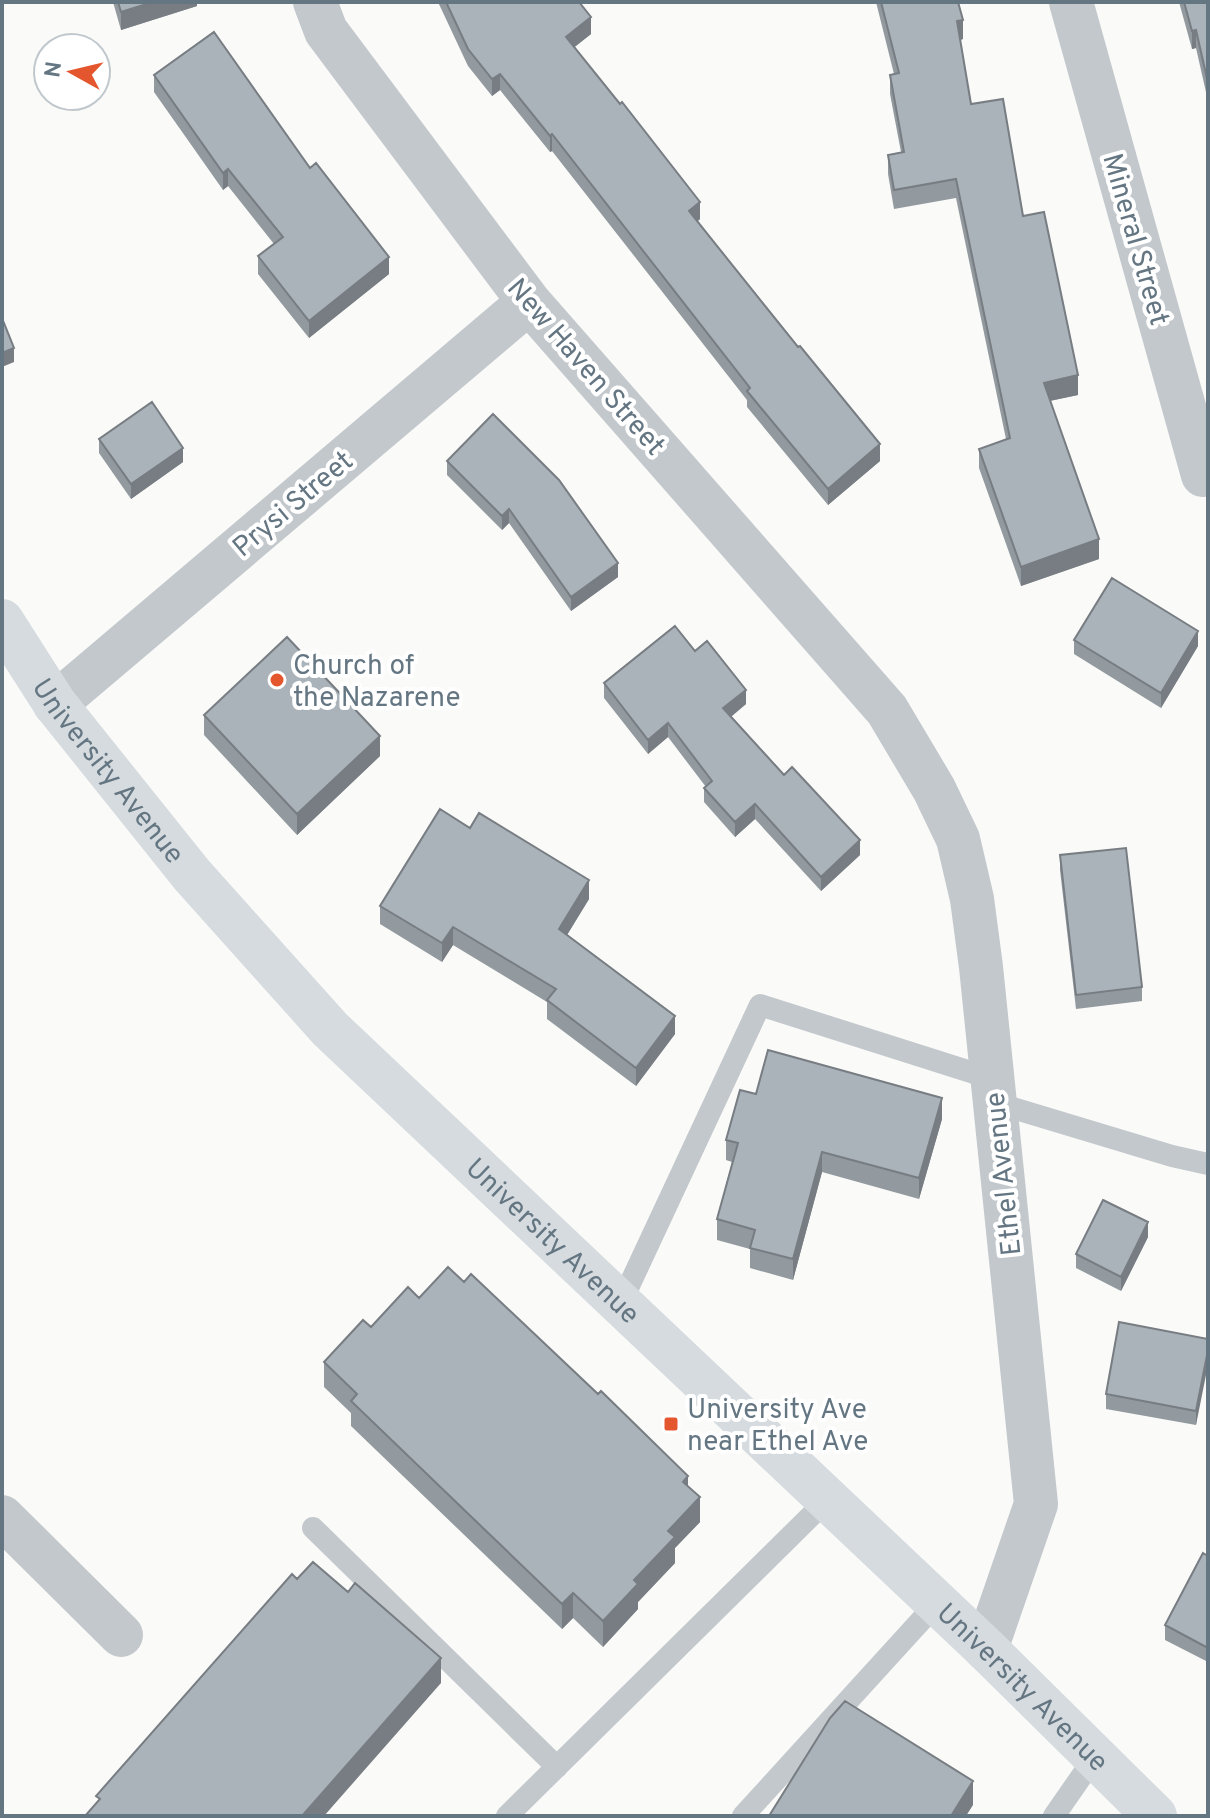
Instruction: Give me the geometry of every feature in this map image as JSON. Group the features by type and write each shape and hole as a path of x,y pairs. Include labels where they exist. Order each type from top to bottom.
{"main road":[{"name":"University Avenue","path":"2,621 55,704 192,875 330,1029 986,1649 1155,1816"}],"street":[{"name":"New Haven Street","path":"315,2 326,31 529,302 887,710"},
{"name":"Mineral Street","path":"1071,2 1203,475"},
{"name":"Prysi Street","path":"55,704 529,302"},
{"name":"Ethel Avenue","path":"887,710 934,789 958,839 972,899 981,967 1036,1504 986,1649"},
{"path":"2,1517 121,1635"}],"lane":[{"path":"621,1303 760,1005 1172,1156 1208,1164"},
{"path":"507,1816 828,1499"},
{"path":"313,1528 557,1767"},
{"path":"743,1816 937,1603"},
{"path":"1054,1816 1095,1757"}],"building":[{"path":"118,2 153,2 121,12"},
{"path":"446,2 579,2 591,17 566,37 620,104 622,102 700,202 689,211 880,444 828,489 747,391 750,388 552,134 550,136 500,74 492,79 468,49"},
{"path":"881,2 958,2 963,20 957,21 971,104 1003,99 1023,216 1044,212 1078,375 1044,383 1099,539 1021,567 979,449 1010,438 956,179 894,190 888,155 904,152 890,75 899,73"},
{"path":"1184,2 1208,2 1208,83 1196,30 1192,31"},
{"path":"214,32 310,168 316,163 389,257 309,321 258,256 283,237 228,169 223,173 154,75"},
{"path":"2,318 14,348 2,353"},
{"path":"152,402 183,448 131,484 99,439"},
{"path":"493,414 559,480 618,563 571,597 509,509 502,516 447,461"},
{"path":"1112,578 1198,631 1161,693 1074,640"},
{"path":"675,626 695,651 707,641 746,690 723,708 784,775 792,767 860,840 821,877 755,804 735,822 704,788 712,781 668,723 648,740 604,683"},
{"path":"287,637 380,736 297,814 204,715"},
{"path":"440,809 470,828 479,813 589,880 559,929 675,1016 636,1068 547,1000 556,989 453,927 442,943 380,906"},
{"path":"1126,848 1142,987 1076,995 1060,855"},
{"path":"768,1050 942,1098 919,1178 822,1152 793,1259 750,1248 755,1230 717,1219 738,1143 726,1140 740,1090 756,1094"},
{"path":"1103,1200 1148,1222 1121,1277 1076,1254"},
{"path":"448,1267 464,1282 471,1274 598,1394 601,1391 688,1476 683,1482 700,1497 668,1531 675,1537 634,1580 638,1584 603,1621 573,1593 562,1604 351,1401 357,1394 324,1362 363,1320 371,1327 408,1287 419,1298"},
{"path":"1119,1322 1208,1339 1196,1411 1106,1394"},
{"path":"1203,1553 1208,1556 1208,1648 1165,1625"},
{"path":"313,1562 348,1592 355,1583 441,1658 302,1816 85,1816 100,1799 96,1796 292,1574 297,1579"},
{"path":"845,1701 973,1781 951,1816 769,1816 830,1718"}],"place":[{"name":"Church of the Nazarene","path":"277,680"},
{"name":"University Ave near Ethel Ave","path":"671,1424"}]}
